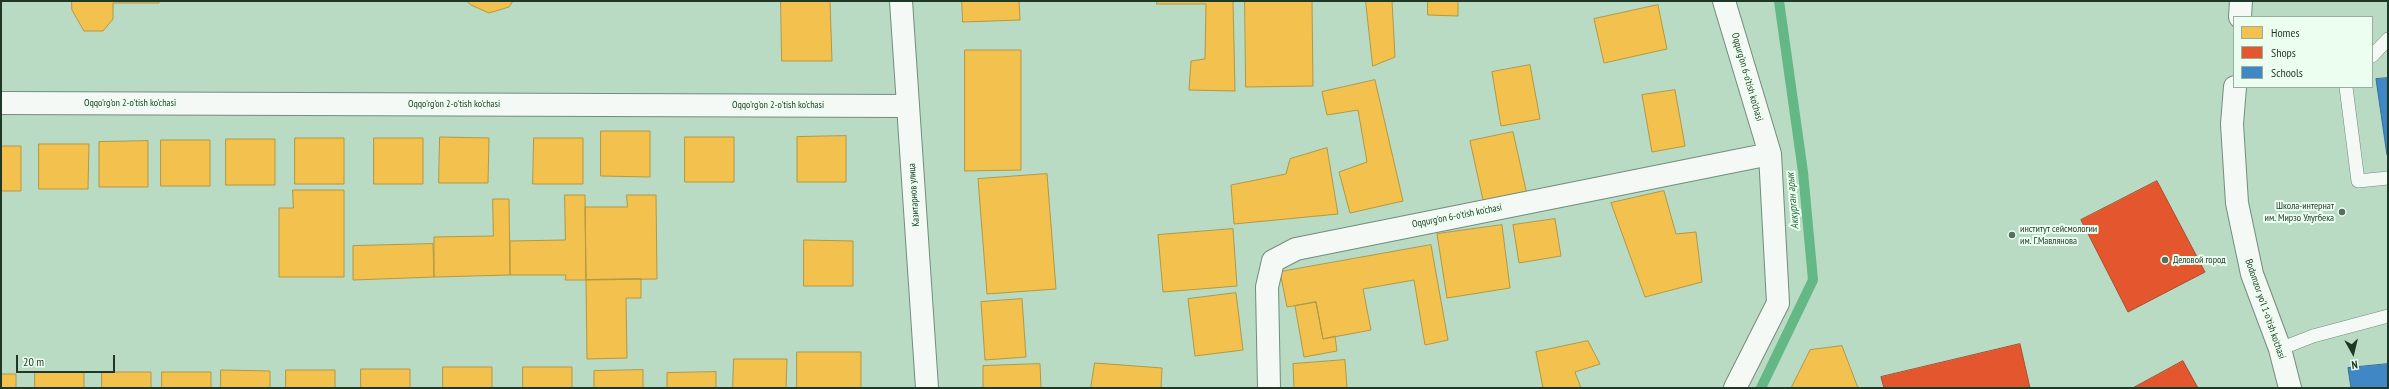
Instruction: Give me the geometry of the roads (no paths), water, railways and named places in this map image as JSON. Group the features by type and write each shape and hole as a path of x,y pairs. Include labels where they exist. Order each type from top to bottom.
{"street":[{"name":"Казитарнов улица","path":"901,1 927,388"},
{"name":"Oqqurg'on 6-o'tish ko'chasi","path":"1724,1 1770,154 1778,303 1735,388"},
{"path":"2240,16 2241,1"},
{"name":"Bodomzor yo'l 1-o'tish ko'chasi","path":"2235,88 2232,124 2237,203 2252,274 2280,349 2290,388"},
{"name":"Oqqo'rg'on 2-o'tish ko'chasi","path":"1,103 908,106"},
{"name":"Oqqurg'on 6-o'tish ko'chasi","path":"1269,388 1267,287 1273,261 1296,249 1770,154"}],"lane":[{"path":"2373,55 2388,39"},
{"path":"2346,88 2358,181 2388,178"},
{"path":"2280,349 2313,336 2388,316"}],"waterway":[{"name":"Аккурган арык","path":"1761,388 1813,280 1803,172 1779,1"}],"place":[{"name":"Школа-интернат им. Мирзо Улугбека","path":"2342,212"},
{"name":"институт сейсмологии им. Г.Мавлянова","path":"2012,235"},
{"name":"Деловой город","path":"2165,260"}]}
